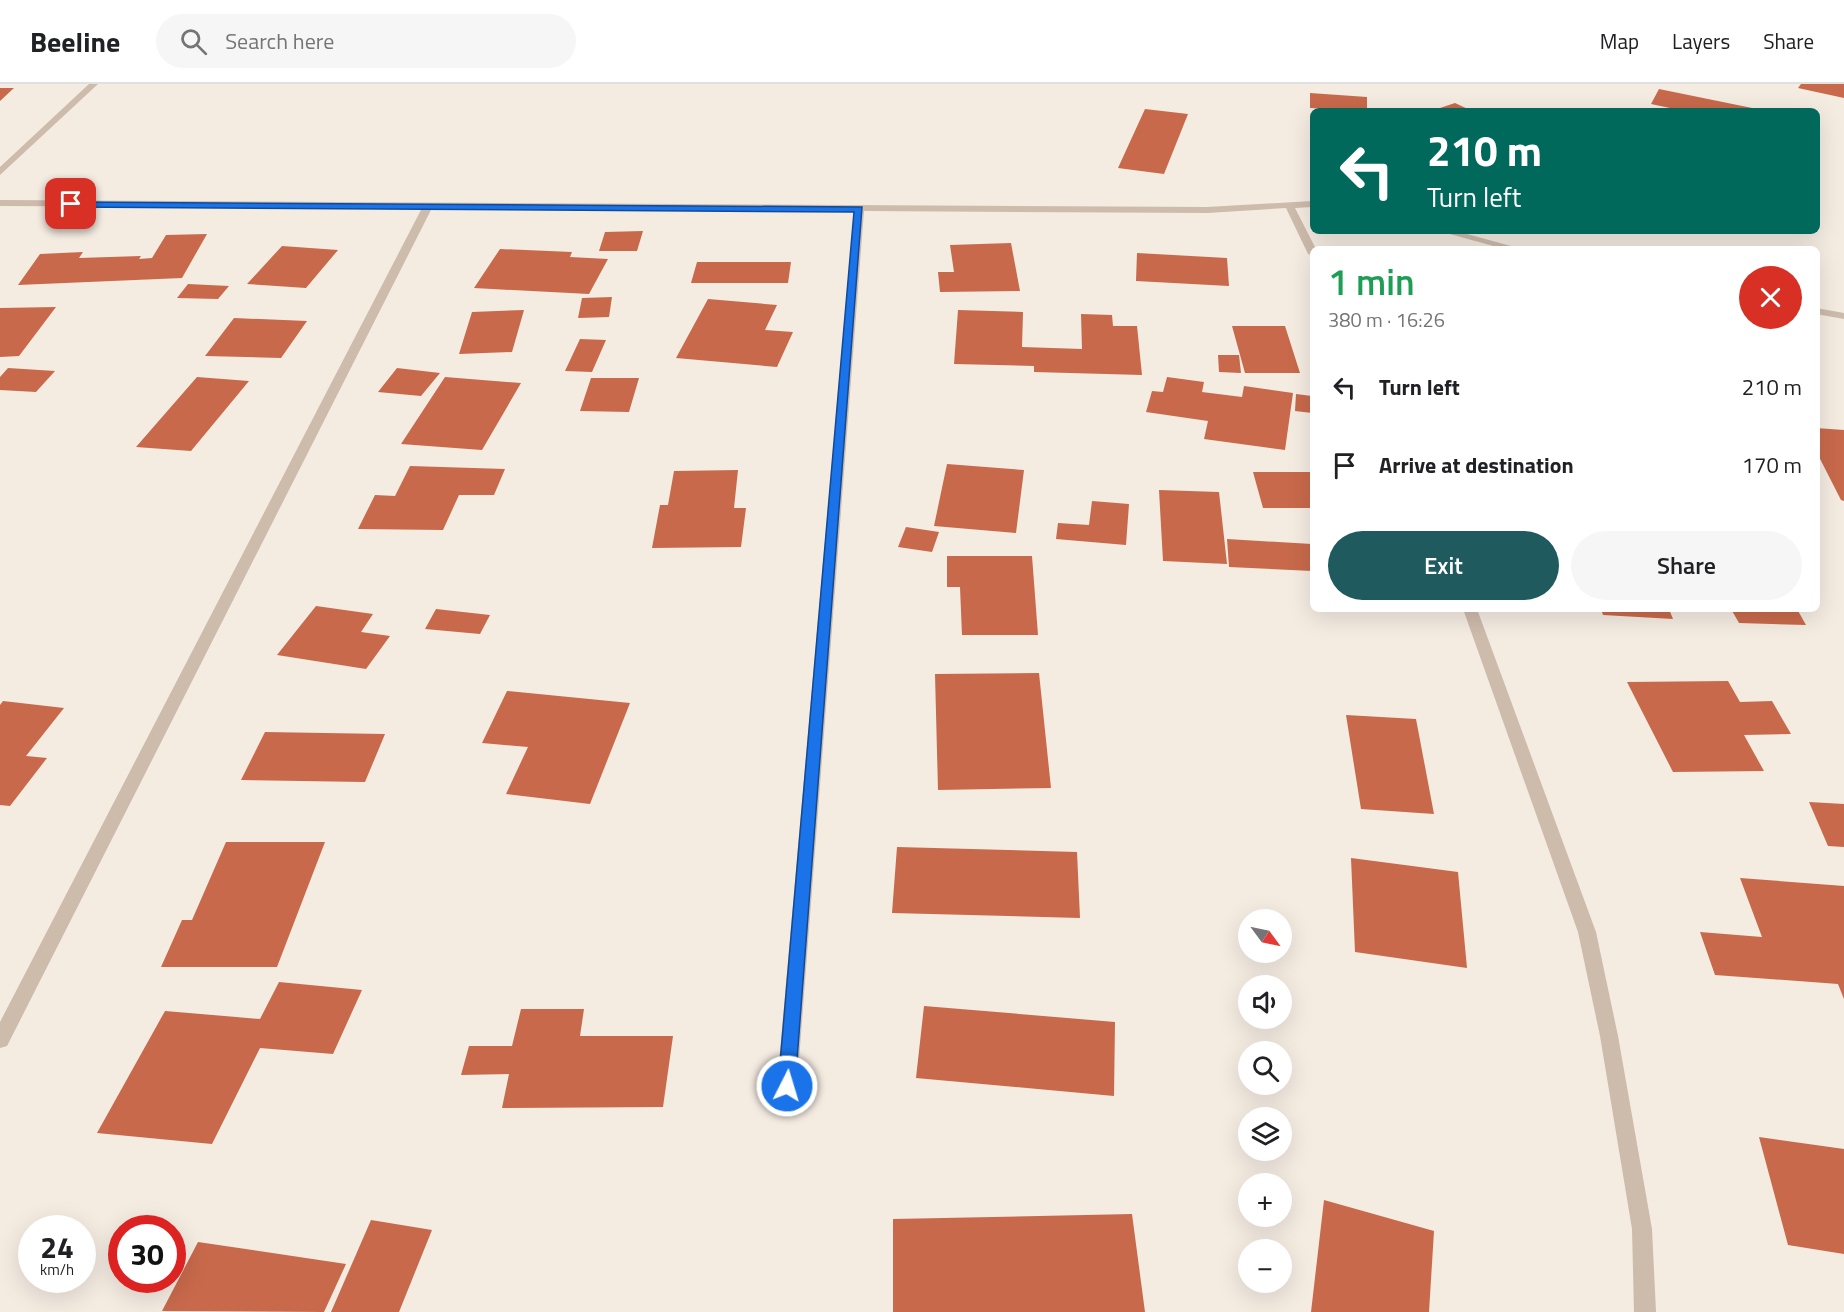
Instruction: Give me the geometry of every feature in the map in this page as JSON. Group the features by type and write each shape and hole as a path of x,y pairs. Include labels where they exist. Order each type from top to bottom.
{"street":[{"path":"0,172 94,84"},
{"path":"0,203 1207,210 1310,204"},
{"path":"1289,205 1310,248"},
{"path":"0,1040 428,207"},
{"path":"787,1086 859,209"},
{"path":"1456,234 1505,246"},
{"path":"1820,312 1844,316"},
{"path":"1471,612 1587,932 1609,1036 1642,1228 1645,1312"}],"building":[{"path":"1801,84 1844,84 1844,98 1798,88"},
{"path":"0,88 14,88 0,101"},
{"path":"1659,89 1752,108 1670,108 1651,104"},
{"path":"1310,93 1367,97 1367,108 1310,108"},
{"path":"1455,103 1466,108 1440,108"},
{"path":"1145,109 1188,114 1164,174 1118,168"},
{"path":"643,231 637,251 599,251 605,232"},
{"path":"207,234 182,278 18,285 40,254 83,252 79,258 141,256 139,259 152,258 166,235"},
{"path":"1011,243 1020,291 940,292 938,272 954,272 950,245"},
{"path":"282,246 338,250 306,288 247,284"},
{"path":"500,249 572,252 570,257 608,259 589,294 474,288"},
{"path":"1137,253 1227,258 1229,286 1136,281"},
{"path":"697,262 791,262 788,283 691,283"},
{"path":"188,284 229,286 218,299 177,298"},
{"path":"612,297 609,317 578,318 582,298"},
{"path":"708,299 777,305 765,330 793,332 777,367 676,358"},
{"path":"56,307 19,356 0,357 0,308"},
{"path":"524,310 512,352 459,354 472,312"},
{"path":"958,310 1023,312 1022,347 1082,349 1081,314 1112,315 1113,326 1137,326 1142,375 1034,372 1034,366 954,364"},
{"path":"234,318 307,321 281,358 205,356"},
{"path":"1232,326 1285,326 1300,373 1245,373"},
{"path":"580,339 606,340 592,372 565,371"},
{"path":"1218,355 1239,355 1241,373 1219,372"},
{"path":"8,368 55,371 36,392 0,390 0,377"},
{"path":"397,368 440,373 421,396 378,392"},
{"path":"197,377 249,381 191,451 136,447"},
{"path":"445,377 521,383 482,450 401,444"},
{"path":"1167,377 1204,382 1202,392 1242,397 1244,386 1293,393 1285,450 1204,439 1208,421 1146,412 1152,391 1163,392"},
{"path":"591,378 639,378 629,412 580,411"},
{"path":"1296,394 1310,396 1310,413 1295,411"},
{"path":"1820,428 1844,430 1844,501 1841,500 1820,459"},
{"path":"947,464 1024,470 1016,533 934,526"},
{"path":"410,466 505,469 494,495 459,495 443,530 358,529 375,495 395,496"},
{"path":"738,470 734,508 746,508 741,547 652,548 660,505 668,505 674,471"},
{"path":"1253,472 1310,472 1310,508 1263,508"},
{"path":"1159,490 1219,492 1227,564 1163,561"},
{"path":"1092,501 1129,504 1126,545 1056,539 1058,523 1089,525"},
{"path":"906,527 939,532 932,552 898,547"},
{"path":"1227,539 1310,544 1310,571 1229,567"},
{"path":"947,556 1032,556 1038,635 962,635 960,587 947,587"},
{"path":"316,606 373,614 361,632 390,636 366,669 277,655"},
{"path":"436,609 490,615 480,634 425,629"},
{"path":"1602,612 1670,612 1673,619 1603,615"},
{"path":"1733,612 1799,612 1806,625 1739,623"},
{"path":"1039,673 1051,788 938,790 935,674"},
{"path":"1728,681 1740,702 1772,701 1791,734 1744,735 1764,771 1673,772 1627,682"},
{"path":"507,691 630,703 590,804 506,794 528,747 482,743"},
{"path":"3,701 64,708 26,756 47,758 10,806 0,805 0,705"},
{"path":"1346,715 1416,719 1434,814 1361,809"},
{"path":"265,732 385,734 365,782 241,780"},
{"path":"1809,802 1844,804 1844,847 1828,846"},
{"path":"226,842 325,842 277,967 161,967 182,920 192,920"},
{"path":"897,847 1077,852 1080,918 892,913"},
{"path":"1351,858 1458,872 1467,968 1355,952"},
{"path":"1740,878 1844,886 1844,999 1838,984 1715,975 1700,932 1762,937"},
{"path":"279,982 362,990 333,1054 260,1048 212,1144 97,1133 165,1011 260,1019"},
{"path":"924,1006 1115,1022 1114,1096 916,1078"},
{"path":"521,1009 584,1009 580,1036 673,1036 663,1107 502,1108 509,1074 461,1075 469,1046 512,1046"},
{"path":"1759,1137 1844,1149 1844,1254 1788,1245"},
{"path":"1324,1200 1434,1231 1429,1312 1311,1312"},
{"path":"1132,1214 1145,1312 893,1312 893,1219"},
{"path":"371,1220 432,1230 399,1312 331,1312"},
{"path":"198,1242 346,1264 324,1312 162,1311 171,1293 186,1293 186,1265"}],"route":[{"path":"71,204 859,209 787,1086"}]}
